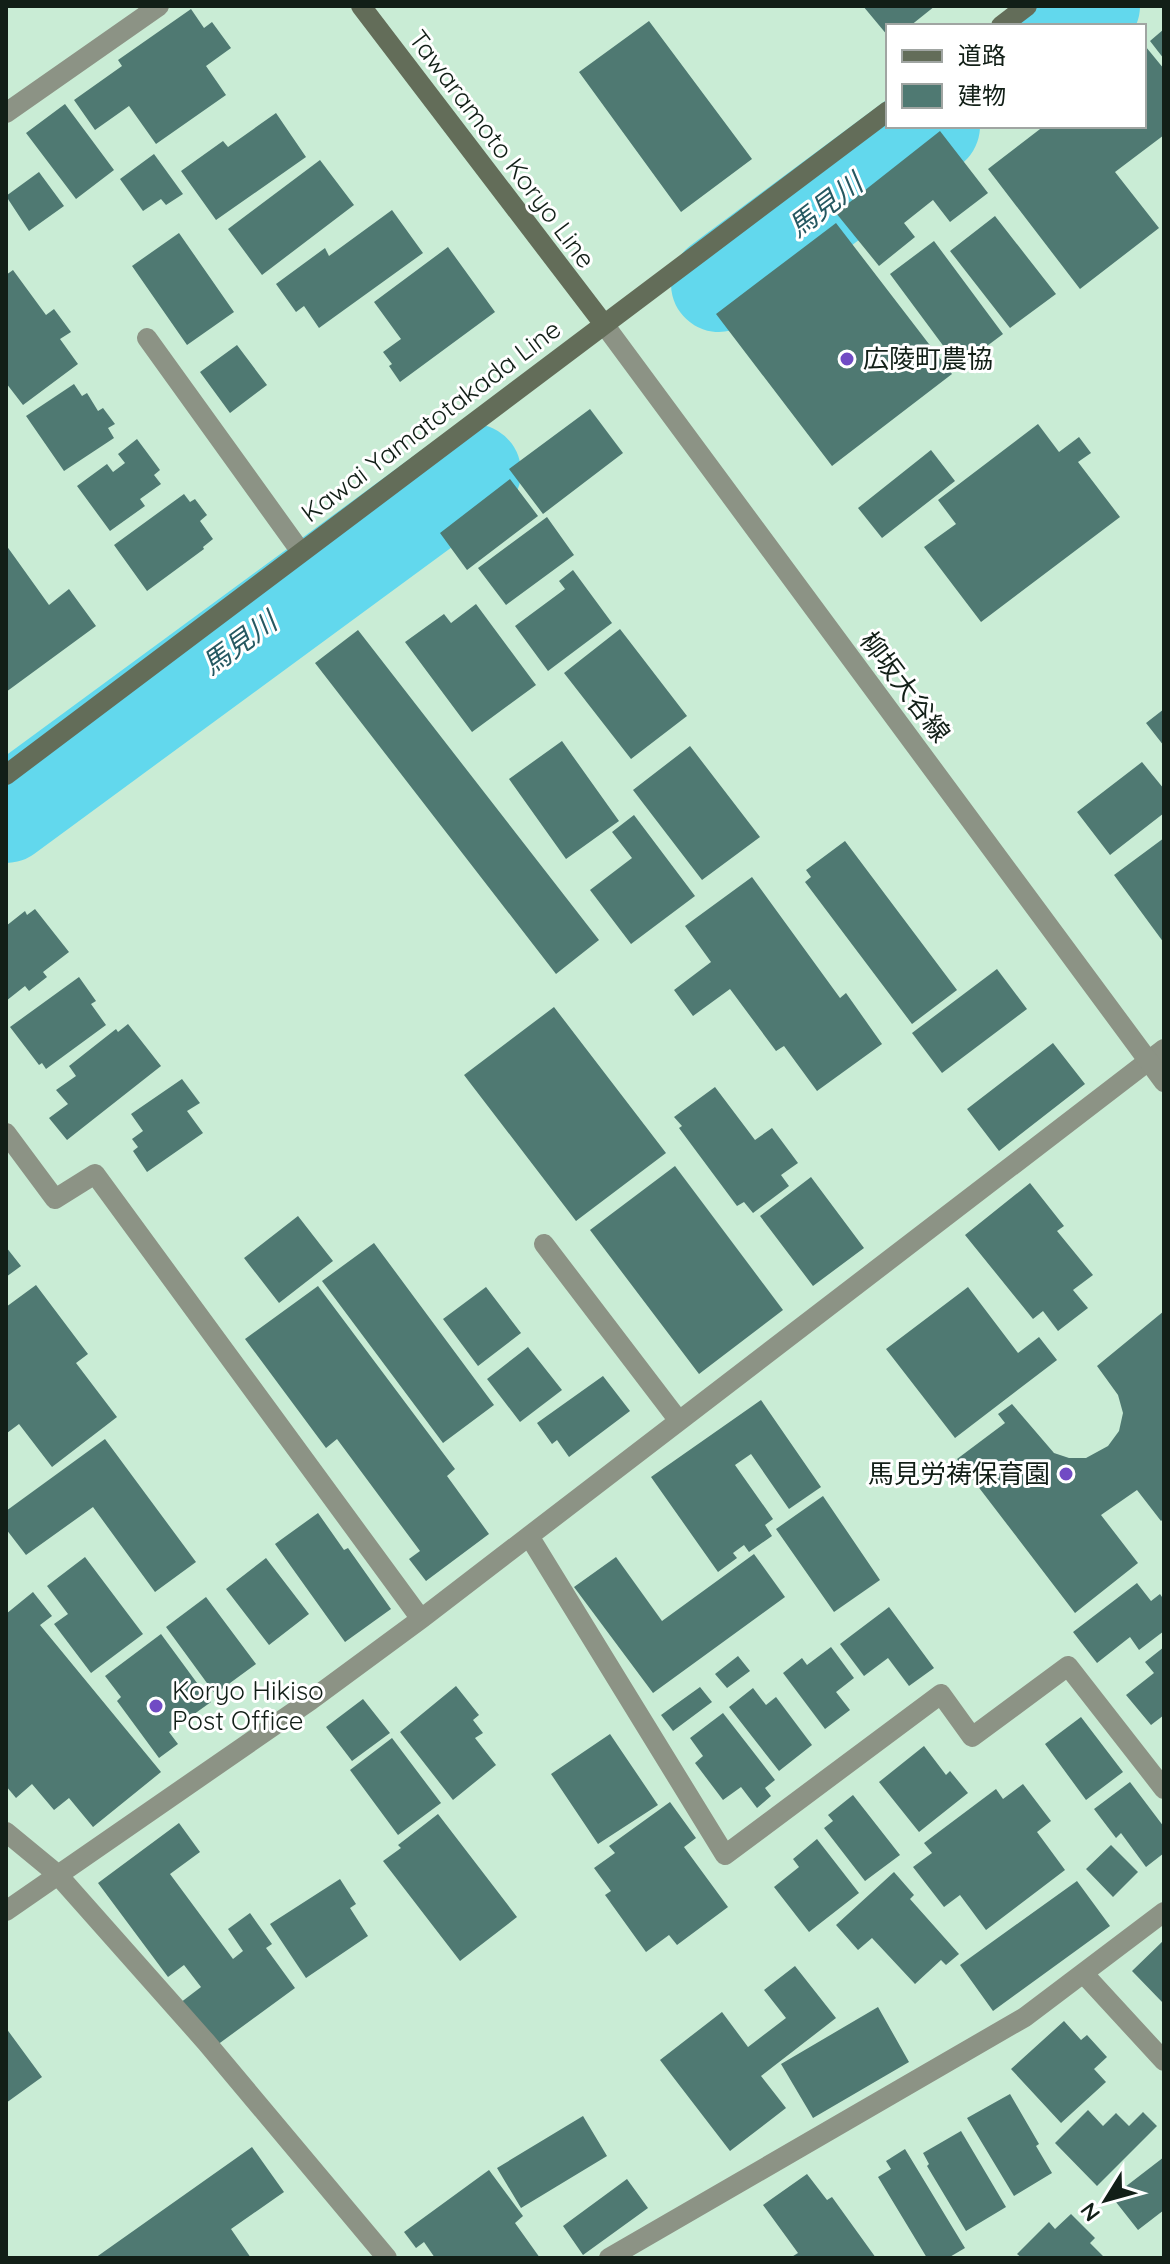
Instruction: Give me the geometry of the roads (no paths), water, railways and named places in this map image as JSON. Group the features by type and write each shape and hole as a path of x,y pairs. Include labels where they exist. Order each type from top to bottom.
{"main road":[{"name":"Tawaramoto Koryo Line","path":"361,6 603,323"},
{"path":"1004,24 1027,6"},
{"name":"Kawai Yamatotakada Line","path":"6,775 886,112"}],"street":[{"path":"6,113 159,6"},
{"name":"柳坂大谷線","path":"603,323 1157,1054 1164,1082"},
{"path":"147,338 301,552"},
{"path":"6,1911 311,1700 421,1619 1157,1054"},
{"path":"6,1133 55,1199 95,1174 421,1619"},
{"path":"544,1244 679,1421"},
{"path":"529,1536 725,1855 941,1694 972,1737 1068,1666 1164,1789"},
{"path":"6,1832 57,1874 206,2042 387,2258"},
{"path":"609,2258 1025,2017 1164,1912"},
{"path":"1083,1973 1164,2061"}],"waterway":[{"name":"馬見川","path":"1070,24 1092,6"},
{"name":"馬見川","path":"719,284 929,128"},
{"name":"馬見川","path":"6,815 473,472"}],"place":[{"name":"広陵町農協","path":"847,359"},
{"name":"馬見労祷保育園","path":"1066,1474"},
{"name":"Koryo Hikiso Post Office","path":"156,1706"}]}
